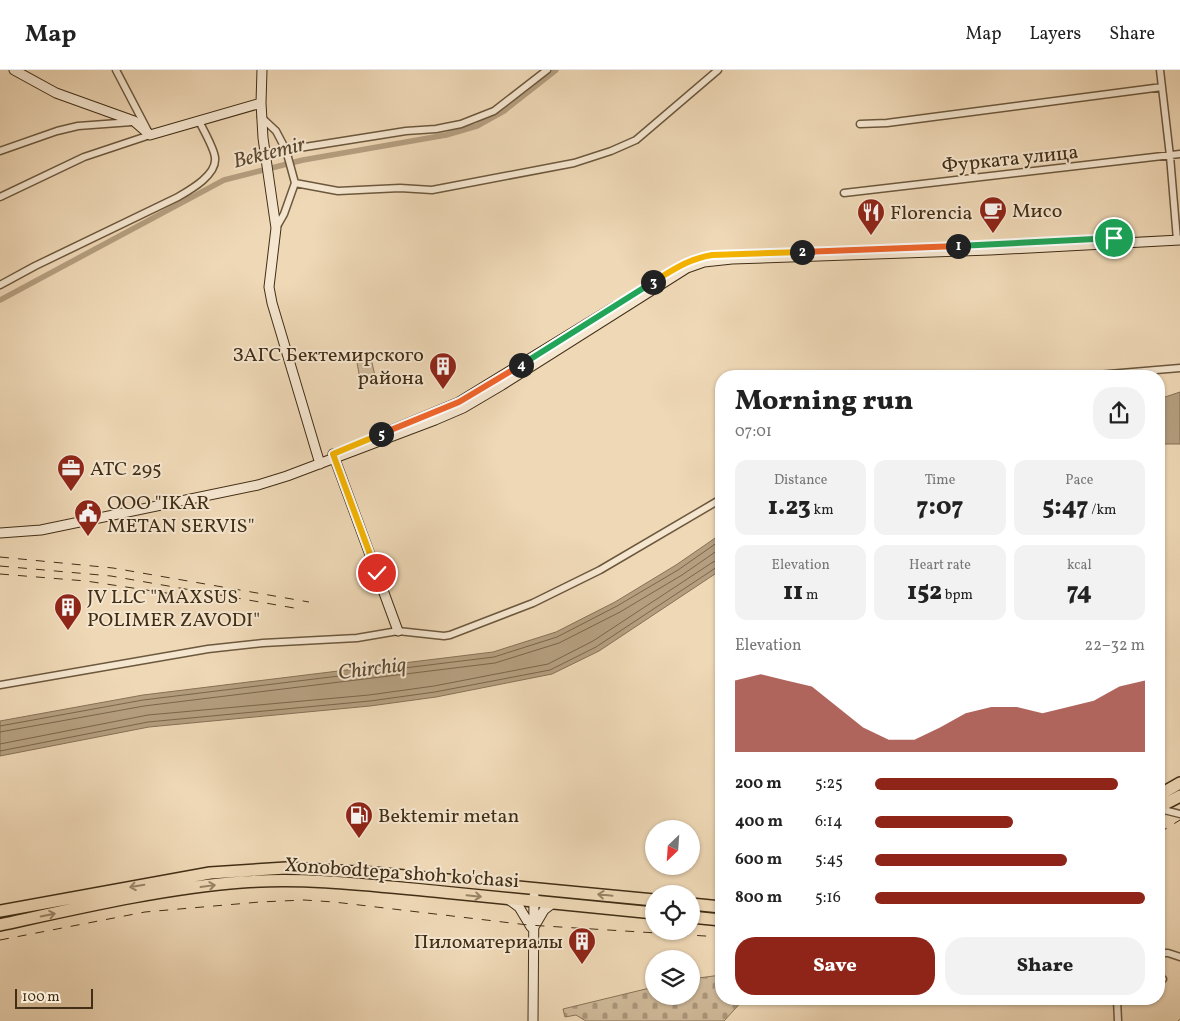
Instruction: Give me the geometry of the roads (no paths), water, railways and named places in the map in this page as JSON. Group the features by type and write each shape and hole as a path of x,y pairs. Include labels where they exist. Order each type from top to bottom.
{"highway":[{"path":"1165,791 1180,783"},
{"path":"1165,805 1180,796"},
{"name":"Xonobodtepa shoh ko'chasi","path":"0,911 166,880 248,870 286,868 645,899"},
{"name":"Xonobodtepa shoh ko'chasi","path":"0,925 163,893 242,882 315,881 645,912"},
{"path":"700,905 715,906"},
{"path":"700,918 715,919"}],"main road":[{"path":"262,70 261,117 276,228 269,288 272,304 319,461"},
{"path":"20,71 56,93 134,122 150,135 260,103"},
{"path":"0,533 40,528 229,489 334,456 459,402 500,382 687,268 699,263 732,259 990,250 1179,237"},
{"path":"334,456 398,631"},
{"path":"0,528 40,528"},
{"path":"533,1021 534,888"},
{"path":"507,899 523,912 533,929"},
{"path":"533,929 540,915 553,903"}],"street":[{"path":"0,197 84,157 150,135 116,70"},
{"path":"287,154 406,131 436,130 461,124 494,110 547,70"},
{"path":"295,183 338,191 400,188 432,190 574,162 611,151 636,140 718,70"},
{"path":"1160,70 1179,237"},
{"path":"860,124 887,123 1162,87"},
{"path":"261,117 276,132 287,154 295,183 284,214 276,228"},
{"path":"0,285 34,266 178,197 204,180 215,158 199,121"},
{"path":"0,151 57,131 78,126 134,122"},
{"name":"Фурката улица","path":"844,193 1180,154"},
{"path":"1156,370 1180,368"},
{"path":"0,685 208,649 263,643 357,638 398,631 450,635 533,603 600,570 715,503"},
{"path":"1165,810 1180,814"},
{"path":"1165,953 1180,957"},
{"path":"1117,1005 1118,1021"}],"water":[{"path":"1180,392 1180,444 1165,444 1165,397"},
{"name":"Chirchiq","path":"715,538 715,574 599,651 552,674 436,697 370,706 149,727 0,756 0,721 143,695 493,652 556,632 615,602 676,565"}],"waterway":[{"name":"Bektemir","path":"0,300 224,180 303,160 446,135 477,126 504,111 556,70"}],"railway":[{"path":"0,557 113,568 309,602"},
{"path":"0,566 111,576 294,608"},
{"path":"0,574 86,581 173,594"},
{"path":"1165,829 1180,820"},
{"path":"0,940 145,912 304,900 528,925 715,937"}],"place":[{"name":"Мисо","path":"993,234"},
{"name":"Florencia","path":"871,236"},
{"name":"ЗАГС Бектемирского района","path":"443,390"},
{"name":"ATC 295","path":"71,492"},
{"name":"OOO \"IKAR METAN SERVIS\"","path":"88,537"},
{"name":"JV LLC \"MAXSUS POLIMER ZAVODI\"","path":"68,631"},
{"name":"Bektemir metan","path":"359,839"},
{"name":"Пиломатериалы","path":"582,965"}]}
